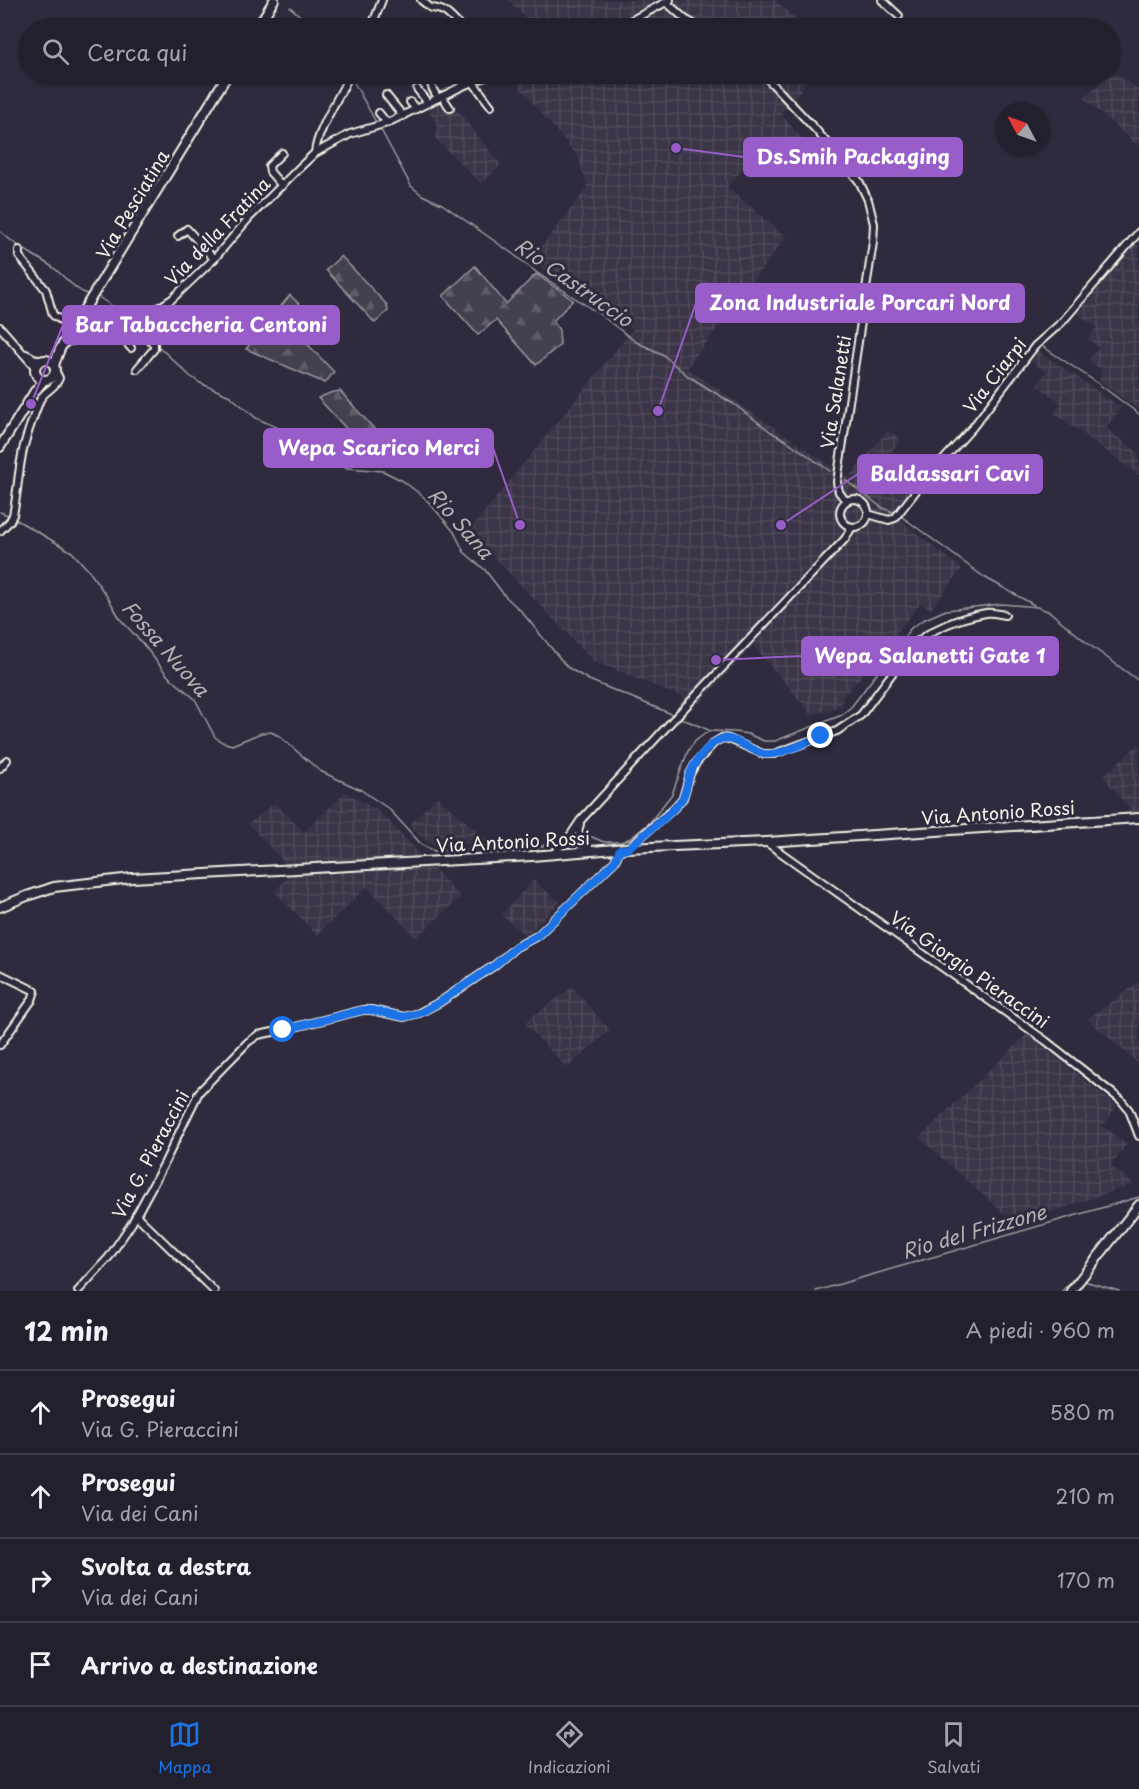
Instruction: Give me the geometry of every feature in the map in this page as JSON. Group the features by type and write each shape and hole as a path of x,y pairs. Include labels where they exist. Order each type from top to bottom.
{"main road":[{"path":"262,18 274,0"},
{"name":"Via Pesciatina","path":"0,447 43,379 53,376 63,345 222,84"},
{"name":"Via Pesciatina","path":"43,379 34,373 40,362 63,345"},
{"path":"40,362 55,368"},
{"name":"Via Antonio Rossi","path":"0,908 54,887 106,880 1139,818"},
{"path":"1071,1291 1139,1205"}],"street":[{"path":"375,18 382,0"},
{"path":"421,0 431,8 439,8 446,12 452,18"},
{"path":"882,0 899,16"},
{"path":"636,18 668,1 684,18"},
{"path":"315,153 321,133 345,84"},
{"path":"430,84 450,108"},
{"path":"315,153 350,134 403,116 466,84"},
{"path":"474,84 491,106"},
{"name":"Via Salanetti","path":"772,84 816,130 859,181 868,200 874,224 856,362 837,477 839,492 846,501"},
{"path":"417,89 428,103"},
{"path":"386,95 403,116"},
{"path":"410,102 416,109"},
{"path":"379,113 381,125"},
{"path":"282,153 269,166 270,172 282,186"},
{"name":"Via della Fratina","path":"63,345 134,321 172,299 214,259 249,219 315,153"},
{"path":"178,236 187,229 214,259"},
{"name":"Via Ciarpi","path":"868,514 889,520 898,514 973,427 1035,346 1062,322 1139,232"},
{"path":"19,250 19,256 46,290 53,315 73,328"},
{"path":"134,321 154,344 154,349 137,369"},
{"path":"0,327 25,354 40,362"},
{"path":"115,329 131,348"},
{"path":"0,531 11,518 22,453 40,399 56,386 59,378 55,368"},
{"path":"43,379 54,381 56,386"},
{"path":"854,498 863,501 868,514 861,525 852,526 844,522 840,514 846,501 854,498"},
{"path":"552,855 568,839 580,821 671,722 845,539 852,526"},
{"name":"Via G. Pieraccini","path":"78,1291 109,1257 136,1215 199,1092 248,1042 258,1035 363,1010 404,1017 420,1013 440,1002 495,965 516,947 537,936 615,861 624,849 672,810 683,798 690,774 696,764 714,743 722,738 729,739 763,754 774,754 837,731 861,715 918,639 929,632 988,613 1005,615"},
{"path":"0,768 7,760"},
{"path":"573,853 580,821"},
{"path":"578,838 584,846 594,852"},
{"path":"568,839 573,853"},
{"name":"Via Giorgio Pieraccini","path":"766,842 1046,1041 1121,1100 1129,1110 1139,1136"},
{"path":"0,974 35,991 32,1000 0,1045"},
{"path":"136,1215 214,1291"}],"shaded area":[{"path":"509,0 775,0 794,18 526,18"},
{"path":"1121,77 1139,90 1139,147 1084,98 1100,84 1121,84"},
{"path":"517,84 805,84 781,114 812,153 791,171 769,150 757,153 727,187 786,237 687,368 848,478 888,430 901,440 882,463 913,489 905,498 911,502 899,519 962,569 931,609 921,603 848,692 846,690 841,705 830,711 811,714 753,645 699,704 593,661 469,531 633,329 530,261 587,188 579,158"},
{"path":"448,98 501,165 481,184 435,138 438,128 428,109"},
{"path":"1135,243 1139,246 1139,410 1099,381 1102,370 1088,360 1099,348 1088,339 1096,327 1077,314"},
{"path":"1038,351 1121,407 1106,428 1139,453 1139,475 1054,413 1061,403 1037,385 1046,372 1031,361"},
{"path":"1139,744 1139,815 1134,815 1103,776"},
{"path":"346,792 381,813 461,897 416,938 367,887 317,935 275,892 288,876 284,862 248,824 275,803 304,832"},
{"path":"437,797 490,842 437,846 429,843 409,825"},
{"path":"533,880 560,902 526,936 501,915"},
{"path":"1139,982 1139,1064 1087,1019"},
{"path":"572,987 610,1030 567,1068 524,1023"},
{"path":"1027,1034 1117,1106 1103,1126 1127,1144 1111,1166 1134,1184 1016,1224 919,1138"}],"green space":[{"path":"341,256 387,305 388,311 375,323 326,270"},
{"path":"475,266 506,304 536,274 573,300 553,321 559,330 560,345 536,365 496,320 478,335 443,296"},
{"path":"290,295 309,314 296,332 334,372 325,383 246,349"},
{"path":"340,391 377,432 378,440 366,450 318,398"}],"waterway":[{"name":"Rio Castruccio","path":"290,7 303,18"},
{"name":"Rio Castruccio","path":"355,84 377,124"},
{"name":"Rio Castruccio","path":"380,128 411,186 422,195 442,204 636,342 662,354 688,376 735,405 830,471"},
{"name":"Rio Sana","path":"0,231 89,295"},
{"name":"Rio Sana","path":"97,296 130,318"},
{"name":"Rio Sana","path":"157,345 200,383 230,396 256,418 315,448 338,465 383,471 403,481 425,498 454,532 464,552 485,570 567,667 589,680 674,715"},
{"path":"1042,346 1139,414"},
{"name":"Rio Castruccio","path":"845,480 881,507 897,514"},
{"name":"Fossa Nuova","path":"0,512 10,516"},
{"path":"0,524 8,516"},
{"name":"Rio Castruccio","path":"901,516 984,577 1034,605"},
{"name":"Fossa Nuova","path":"15,519 72,552 89,571 121,620 168,676 195,699 215,737 222,742 232,745 261,733 271,732 279,736 320,771 361,790 389,809 422,845 434,851 540,847 565,836"},
{"name":"Fossa Nuova","path":"582,833 604,842 621,842 631,838 650,822 672,794 688,751 695,741 706,733 711,731 735,732 748,734 764,741 775,741 842,715 852,706 911,628 946,610 1002,604 1037,607 1050,612 1139,681"},
{"name":"Rio Sana","path":"678,717 711,731"},
{"name":"Rio del Frizzone","path":"816,1291 1139,1197"},
{"path":"1062,1291 1075,1277"},
{"path":"1084,1281 1119,1291"}],"place":[{"name":"Ds.Smih Packaging","path":"676,148"},
{"name":"Bar Tabaccheria Centoni","path":"31,404"},
{"name":"Zona Industriale Porcari Nord","path":"658,411"},
{"name":"Wepa Scarico Merci","path":"520,525"},
{"name":"Baldassari Cavi","path":"781,525"},
{"name":"Wepa Salanetti Gate 1","path":"716,660"}],"route":[{"path":"283,1030 363,1010 380,1011 404,1017 420,1013 495,965 516,947 537,936 615,861 620,849 627,849 672,810 683,798 690,774 696,764 714,743 722,738 729,739 763,754 774,754 821,736"}]}
